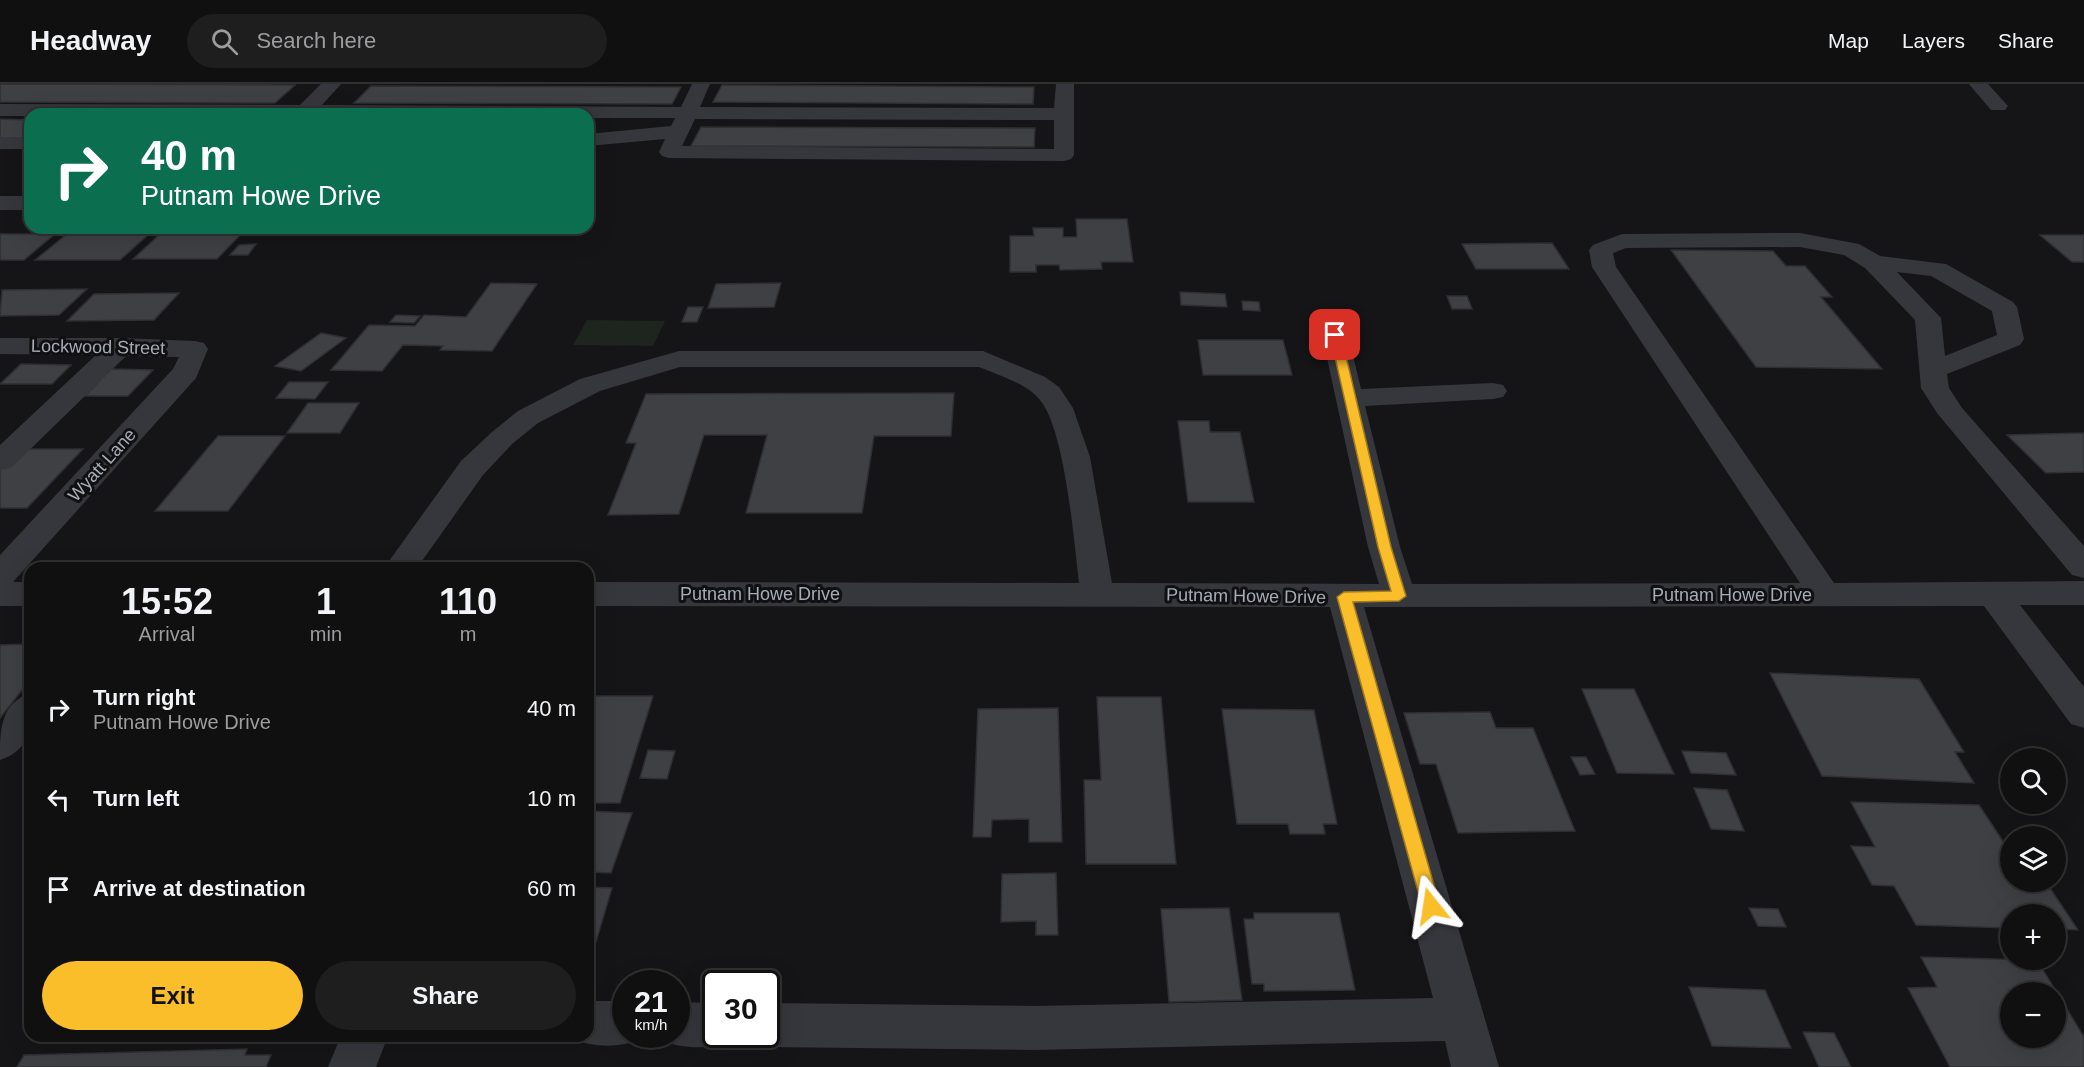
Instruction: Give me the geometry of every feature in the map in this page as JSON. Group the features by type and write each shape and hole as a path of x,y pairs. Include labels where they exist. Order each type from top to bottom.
{"street":[{"path":"308,108 332,84"},
{"path":"701,84 669,152 1064,155 1065,84"},
{"path":"1977,84 1998,106"},
{"path":"0,110 24,110"},
{"path":"594,120 683,122 1064,114"},
{"path":"594,139 683,122"},
{"path":"0,143 24,143"},
{"path":"0,203 24,203"},
{"path":"1825,595 1604,267 1601,250 1622,241 1800,240 1851,249 1874,264 1928,318 1935,388 1951,413 2084,567"},
{"path":"1874,264 1937,269 2004,307 2011,339 1933,370"},
{"path":"1335,335 1384,547 1399,596"},
{"name":"Lockwood Street","path":"0,346 121,346 195,349"},
{"path":"0,461 121,346"},
{"name":"Wyatt Lane","path":"0,576 186,372 195,349"},
{"path":"404,562 472,468 502,438 528,417 590,385 679,359 983,359 1020,376 1049,393 1067,425 1082,491 1097,594"},
{"path":"1350,398 1493,391"},
{"name":"Putnam Howe Drive","path":"594,594 1097,594 1344,597 2084,593"},
{"path":"0,594 24,594"},
{"path":"1992,594 2084,714"},
{"path":"1344,597 1475,1067"},
{"path":"0,745 24,715"},
{"path":"780,1025 1035,1028 1462,1018"},
{"path":"594,1023 612,1023"},
{"path":"352,1067 362,1042"}],"shaded area":[{"path":"587,320 665,321 653,346 573,345"}],"building":[{"path":"0,84 295,85 275,103 0,102"},
{"path":"722,85 1034,87 1033,104 713,102"},
{"path":"371,86 681,87 672,104 354,103"},
{"path":"0,119 24,120 24,139 0,139"},
{"path":"701,127 1035,128 1034,147 691,146"},
{"path":"1076,219 1127,219 1133,262 1101,262 1102,269 1060,270 1059,265 1036,265 1036,272 1010,272 1010,236 1034,236 1033,228 1063,228 1063,237 1077,237"},
{"path":"0,234 55,234 24,260 0,260"},
{"path":"67,234 149,234 120,260 35,260"},
{"path":"160,234 241,234 217,259 133,259"},
{"path":"2040,235 2084,235 2084,262 2072,262"},
{"path":"1552,243 1569,269 1476,269 1462,244"},
{"path":"256,244 248,255 230,255 239,245"},
{"path":"1671,250 1773,251 1786,266 1805,266 1832,297 1821,297 1882,369 1756,367"},
{"path":"491,283 537,284 492,351 440,350 443,346 403,345 382,371 331,370 369,325 415,326 424,315 466,317"},
{"path":"781,283 774,307 708,308 716,284"},
{"path":"87,289 59,315 0,316 2,290"},
{"path":"1180,292 1225,294 1227,307 1181,305"},
{"path":"179,293 154,320 67,321 94,294"},
{"path":"1447,296 1467,296 1472,309 1452,309"},
{"path":"1242,301 1259,302 1260,311 1243,310"},
{"path":"688,307 703,307 697,322 682,322"},
{"path":"396,315 420,316 414,323 390,322"},
{"path":"321,333 346,338 301,371 275,366"},
{"path":"1198,340 1283,340 1292,375 1203,375"},
{"path":"21,364 71,365 52,384 0,384"},
{"path":"111,369 153,370 128,396 85,396"},
{"path":"289,382 328,382 315,399 276,398"},
{"path":"954,393 951,436 874,436 862,513 746,513 767,435 704,435 679,514 608,515 636,443 626,443 646,394"},
{"path":"308,403 359,403 340,433 287,433"},
{"path":"1178,421 1209,421 1210,432 1240,432 1254,502 1188,502"},
{"path":"2084,433 2084,472 2046,473 2007,435"},
{"path":"218,436 285,436 228,511 155,511"},
{"path":"19,449 83,449 27,508 0,508 0,467"},
{"path":"24,644 24,688 0,718 0,645"},
{"path":"1770,673 1919,679 1964,752 1955,752 1974,783 1822,776"},
{"path":"1582,689 1634,689 1674,774 1617,773"},
{"path":"594,696 653,696 620,803 594,803"},
{"path":"1097,697 1161,697 1176,864 1086,864 1084,780 1101,780"},
{"path":"1058,708 1062,842 1029,842 1029,819 992,820 991,837 973,837 978,709"},
{"path":"1222,709 1314,710 1337,824 1323,824 1325,834 1290,834 1288,824 1237,824"},
{"path":"1490,712 1496,728 1533,728 1575,831 1458,833 1436,764 1420,764 1404,713"},
{"path":"648,750 675,751 667,779 640,778"},
{"path":"1682,751 1726,753 1736,775 1691,773"},
{"path":"1571,757 1586,757 1595,774 1580,775"},
{"path":"1694,788 1727,790 1744,831 1711,829"},
{"path":"1851,802 1979,805 2000,837 2000,892 2053,892 2061,904 2000,904 2000,928 1916,925 1894,886 1872,885 1851,846 1875,847"},
{"path":"594,811 632,813 611,873 594,872"},
{"path":"1056,873 1058,935 1036,935 1036,921 1001,922 1002,874"},
{"path":"594,887 612,888 596,942 594,942"},
{"path":"1229,908 1242,1000 1169,1002 1161,909"},
{"path":"1749,908 1778,909 1786,927 1758,926"},
{"path":"2066,912 2078,930 2066,929"},
{"path":"1254,913 1339,913 1355,990 1264,991 1264,984 1252,984 1244,919 1254,919"},
{"path":"1921,957 2000,959 2000,970 2043,970 2050,982 2000,982 2000,1048 2066,1048 2066,1008 2084,1037 2084,1067 1950,1067 1908,988 1937,987"},
{"path":"1689,987 1765,990 1791,1048 1712,1046"},
{"path":"1803,1032 1834,1033 1851,1067 1819,1067"},
{"path":"247,1049 245,1055 271,1055 266,1067 17,1067 24,1055"}],"route":[{"path":"1335,335 1384,547 1399,596 1344,597 1431,906"}]}
